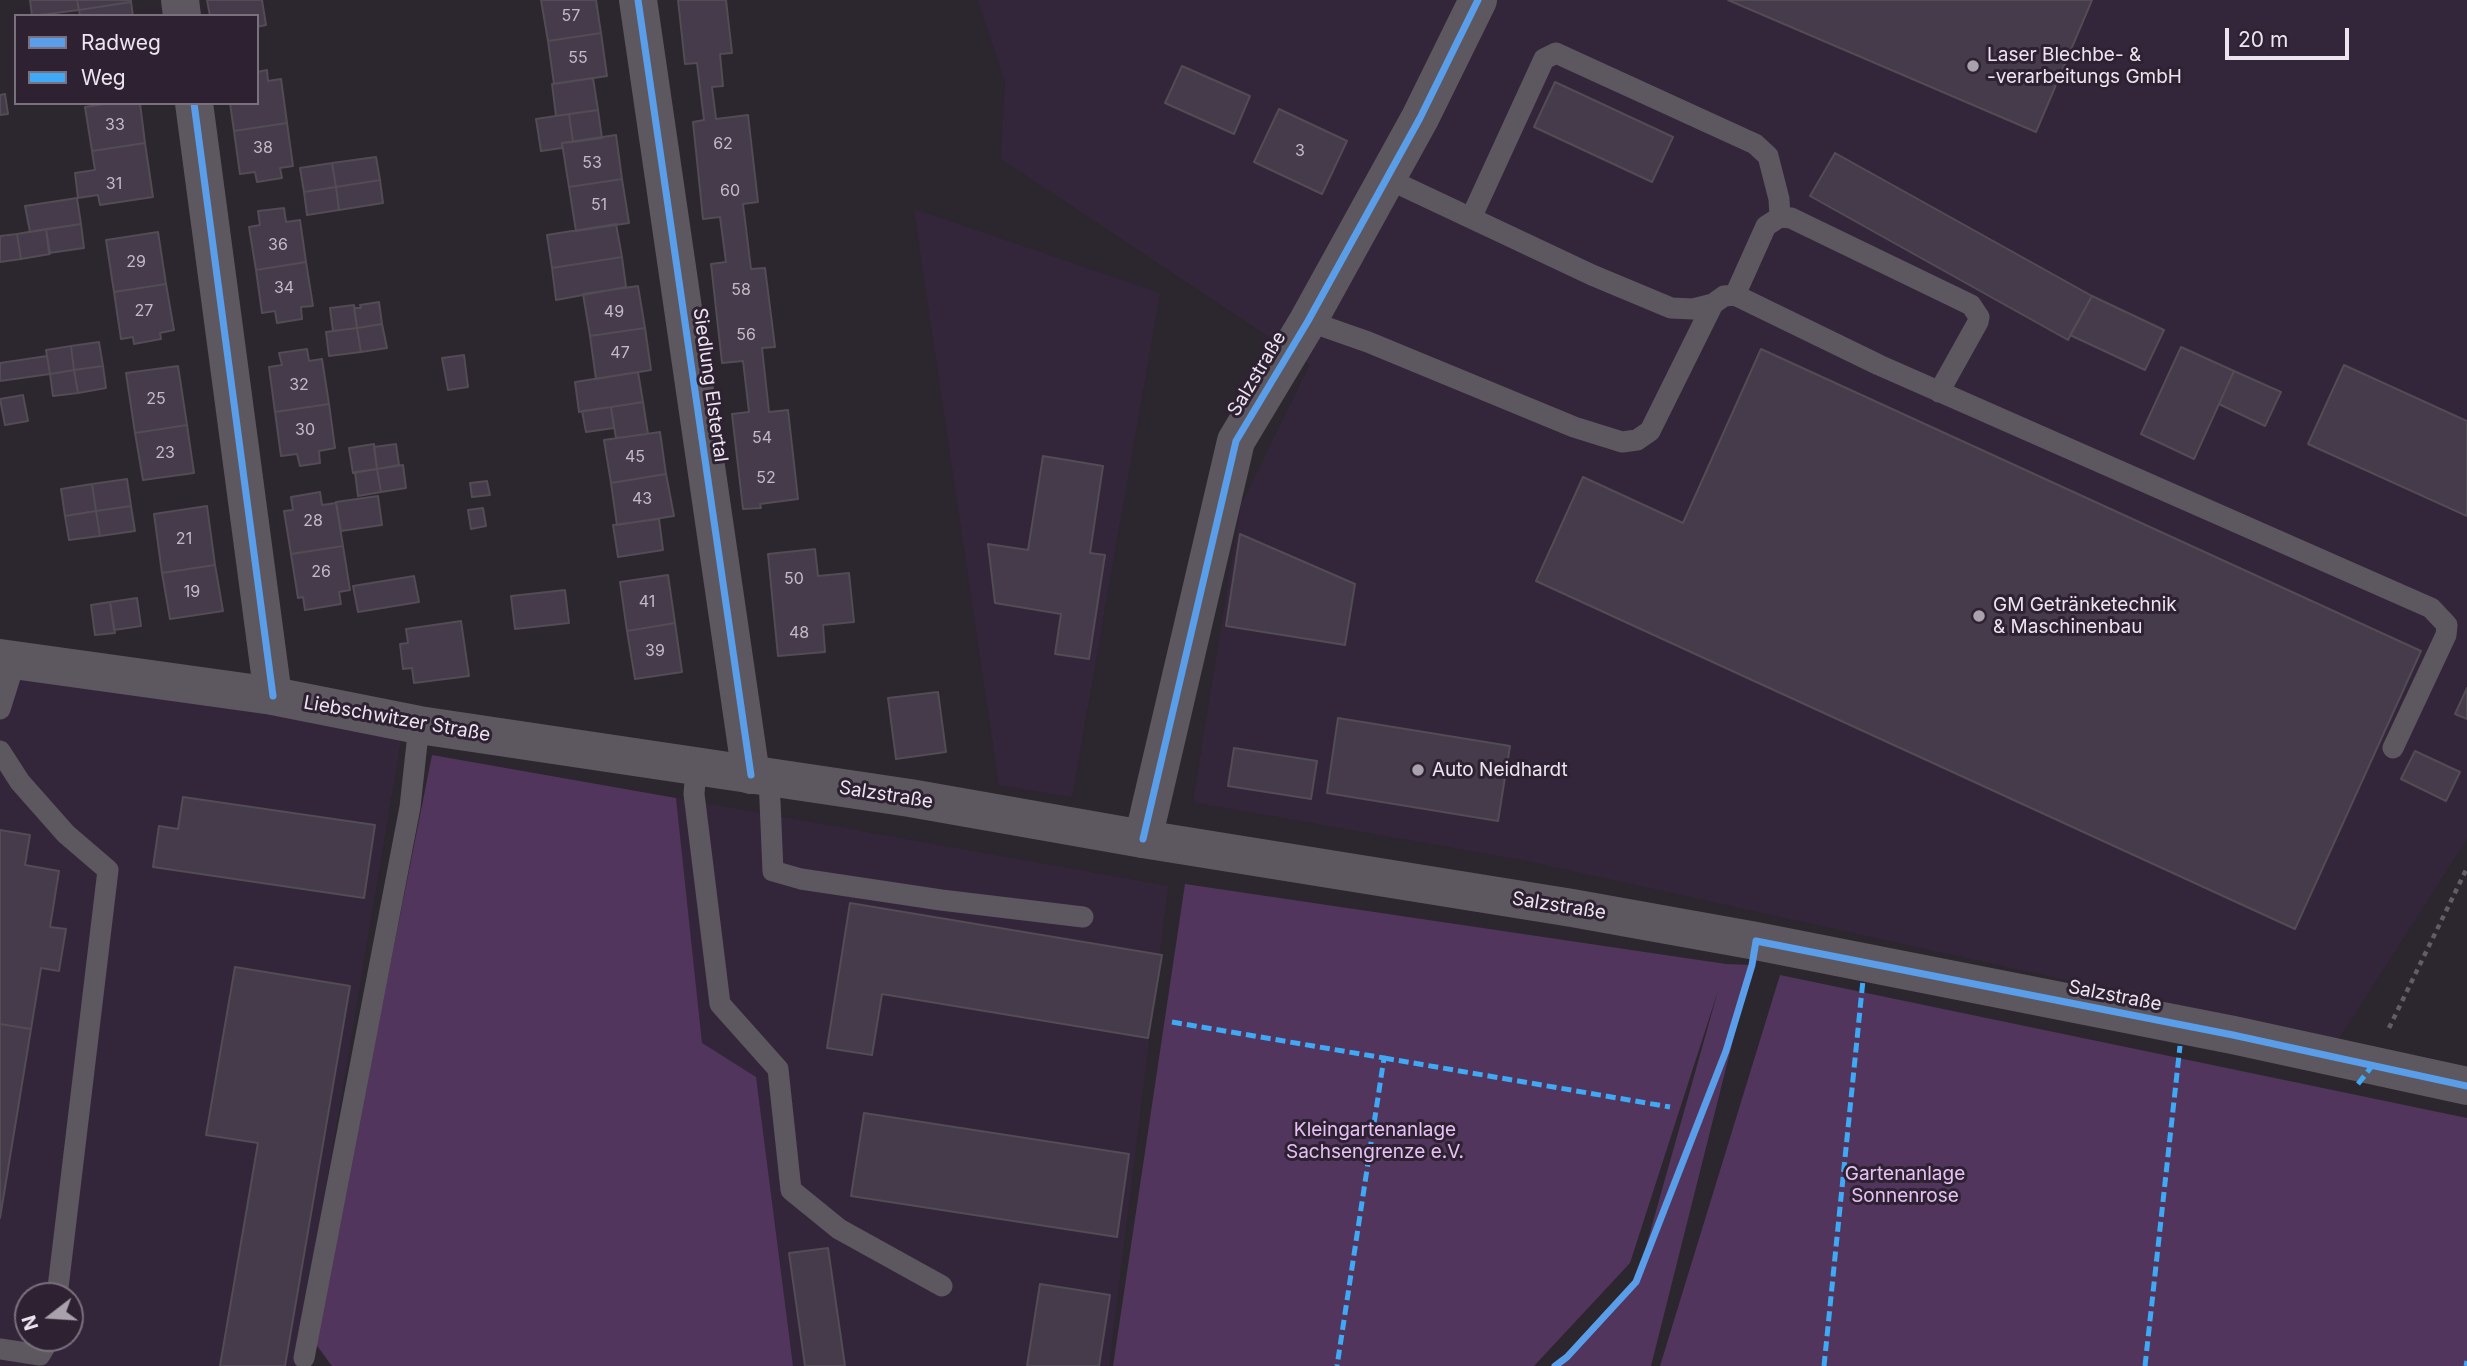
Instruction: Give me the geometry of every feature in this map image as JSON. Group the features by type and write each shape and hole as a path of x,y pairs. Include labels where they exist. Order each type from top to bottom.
{"main road":[{"name":"Siedlung Elstertal","path":"638,0 760,777"},
{"name":"Salzstraße","path":"1143,839 1236,441 1308,321 1420,118 1478,0"},
{"path":"194,105 272,696"},
{"name":"Liebschwitzer Straße","path":"7,659 272,696 419,725 760,777"},
{"name":"Salzstraße","path":"760,777 910,799 1756,940 2467,1086"}],"lane":[{"path":"1471,218 1544,59 1549,54 1556,53 1755,144 1768,156 1779,199 1780,216"},
{"path":"1386,178 1592,275 1671,308 1693,309 1713,304 1724,296 1735,295 1939,392 2431,608 2447,625 2446,635 2393,748"},
{"path":"1735,295 1761,233 1772,220 1780,216 1791,218 1971,305 1979,317 1978,323 1939,392"},
{"path":"1308,321 1368,342 1549,418 1622,442 1637,440 1650,432 1713,304"},
{"path":"0,709 7,659"},
{"path":"304,1358 410,807 419,725"},
{"path":"0,751 20,782 66,834 107,870 59,1282"},
{"path":"696,768 694,794 720,1004 778,1069 791,1190 839,1228 942,1286"},
{"path":"760,777 773,871 801,879 941,900 1083,917"},
{"path":"20,1352 40,1355 42,1352"}],"path":[{"path":"2372,1066 2467,868"}],"shaded area":[{"path":"978,0 2467,0 2467,839 2338,1040 1523,860 1193,802 1241,505 1310,364 1001,159 1005,82"},
{"path":"914,209 1160,293 1072,797 999,785"},
{"path":"0,659 404,722 296,1366 0,1366"},
{"path":"676,798 1168,886 1109,1366 793,1366 756,1077 702,1044"}],"green space":[{"path":"432,755 676,798 702,1043 756,1077 793,1366 332,1366 315,1343"},
{"name":"Kleingartenanlage Sachsengrenze e.V.","path":"1185,884 1726,964 1752,965 1651,1366 1555,1366 1567,1357 1636,1282 1718,991 1630,1263 1534,1366 1113,1366"},
{"name":"Gartenanlage Sonnenrose","path":"1780,975 2467,1118 2467,1366 1660,1366"}],"building":[{"path":"30,0 77,0 79,10 48,14 32,14"},
{"path":"77,0 131,0 131,2 79,10"},
{"path":"207,0 262,0 266,25 259,27 259,14 210,14"},
{"path":"541,0 596,0 601,33 548,41"},
{"path":"678,0 726,0 732,53 720,54 723,86 712,87 716,119 748,115 758,202 743,204 751,269 765,268 775,347 762,348 769,412 788,410 798,499 760,504 761,508 743,509 732,414 749,412 743,361 722,363 711,264 726,262 720,217 703,219 693,122 704,120 697,63 685,64"},
{"name":"Laser Blechbe- & -verarbeitungs GmbH","path":"1728,0 2092,0 2036,132"},
{"path":"131,2 133,14 80,14 79,10"},
{"path":"601,33 607,76 554,84 548,41"},
{"path":"1182,66 1250,96 1234,134 1165,103"},
{"path":"267,70 268,81 281,79 287,123 234,131 230,105 259,105 259,72"},
{"path":"593,78 598,110 556,116 552,84"},
{"path":"1555,82 1673,137 1652,182 1534,127"},
{"path":"5,94 8,114 0,115 0,95"},
{"path":"140,105 145,143 92,151 85,107"},
{"path":"1279,109 1347,141 1322,194 1254,162"},
{"path":"598,110 602,138 573,142 569,114"},
{"path":"569,114 573,142 562,143 562,148 541,151 536,119"},
{"path":"287,123 293,166 280,168 282,178 257,182 255,172 240,174 234,131"},
{"path":"616,135 622,179 569,187 562,143"},
{"path":"145,143 153,197 100,205 98,195 78,198 75,173 95,170 92,151"},
{"path":"1835,153 2092,296 2068,340 1810,196"},
{"path":"376,157 380,180 336,187 332,163"},
{"path":"332,163 336,187 304,192 300,168"},
{"path":"622,179 629,223 576,231 569,187"},
{"path":"380,180 383,203 339,210 336,187"},
{"path":"336,187 339,210 307,215 304,192"},
{"path":"77,198 81,224 30,232 25,206"},
{"path":"284,208 286,222 300,220 306,262 256,270 249,227 260,225 258,211"},
{"path":"81,224 84,248 49,253 46,229"},
{"path":"616,224 622,257 552,268 547,235"},
{"path":"46,229 50,254 21,259 17,234"},
{"path":"158,232 166,284 114,292 106,240"},
{"path":"17,234 21,259 0,262 0,236"},
{"path":"622,257 626,287 556,300 552,268"},
{"path":"306,262 313,306 301,307 302,319 277,323 275,311 262,313 256,270"},
{"path":"166,284 174,330 160,333 161,339 134,344 133,337 121,339 114,292"},
{"path":"638,286 645,328 590,336 583,294"},
{"path":"2092,296 2164,330 2145,370 2070,335"},
{"path":"379,302 382,324 357,328 354,308"},
{"path":"354,305 357,328 333,331 330,308"},
{"path":"382,324 387,348 361,352 357,328"},
{"path":"357,328 361,352 329,356 326,332"},
{"path":"645,328 651,370 596,379 590,336"},
{"path":"99,342 103,366 74,370 71,346"},
{"path":"71,346 74,370 50,374 46,350"},
{"path":"2181,347 2234,371 2194,459 2141,434"},
{"path":"307,349 309,361 322,359 329,404 275,412 269,367 282,365 279,353"},
{"name":"GM Getränketechnik & Maschinenbau","path":"1761,349 2421,651 2295,929 1536,581 1583,477 1683,523"},
{"path":"464,355 468,387 448,390 442,358"},
{"path":"47,356 50,374 0,381 0,363"},
{"path":"2344,365 2467,421 2467,516 2308,444"},
{"path":"103,366 106,388 78,393 74,370"},
{"path":"178,366 187,425 135,433 126,373"},
{"path":"74,370 78,393 53,396 50,374"},
{"path":"2234,371 2281,392 2265,426 2219,404"},
{"path":"638,372 643,402 579,412 575,382"},
{"path":"23,395 28,421 5,425 0,399"},
{"path":"643,402 648,434 616,438 611,407"},
{"path":"329,404 335,448 319,451 320,463 300,466 297,454 281,456 275,412"},
{"path":"611,407 614,428 586,432 582,411"},
{"path":"187,425 194,473 143,480 135,433"},
{"path":"660,432 666,474 611,483 604,440"},
{"path":"374,444 377,469 353,473 349,448"},
{"path":"396,444 399,465 377,469 374,447"},
{"path":"1043,456 1103,466 1090,553 1105,555 1089,659 1055,654 1061,614 995,603 988,544 1028,550"},
{"path":"403,465 406,488 381,492 377,469"},
{"path":"377,469 381,492 358,496 355,472"},
{"path":"666,474 674,516 617,525 611,483"},
{"path":"127,479 131,506 96,511 92,484"},
{"path":"487,481 490,495 472,497 470,483"},
{"path":"92,484 96,511 65,516 61,489"},
{"path":"320,492 322,505 336,503 343,546 291,554 284,511 293,510 291,497"},
{"path":"378,496 382,525 341,531 336,502"},
{"path":"131,506 135,531 100,536 96,511"},
{"path":"207,506 215,565 162,573 154,514"},
{"path":"483,508 486,526 471,529 468,510"},
{"path":"96,511 100,536 69,540 65,516"},
{"path":"659,519 663,550 618,557 613,525"},
{"path":"1240,534 1355,584 1345,645 1226,626"},
{"path":"343,546 350,590 339,592 341,604 305,610 303,597 298,598 291,554"},
{"path":"815,549 818,576 849,573 854,622 823,625 825,652 778,656 768,554"},
{"path":"215,565 223,611 170,619 162,573"},
{"path":"668,575 675,623 627,631 620,582"},
{"path":"414,576 419,602 358,612 353,586"},
{"path":"565,590 569,623 515,629 511,596"},
{"path":"137,598 141,626 114,630 110,602"},
{"path":"110,602 115,633 95,635 91,605"},
{"path":"461,621 469,676 414,683 412,668 403,669 400,644 408,643 406,629"},
{"path":"675,623 682,672 635,679 627,631"},
{"path":"2467,688 2467,719 2455,714"},
{"path":"938,692 946,752 896,759 888,698"},
{"name":"Auto Neidhardt","path":"1338,718 1510,746 1498,821 1327,793"},
{"path":"1234,748 1317,761 1311,799 1228,786"},
{"path":"2415,751 2460,772 2446,801 2401,779"},
{"path":"183,797 375,825 364,898 153,867 159,826 178,829"},
{"path":"0,830 30,835 25,865 59,871 50,927 66,929 59,971 41,968 31,1029 0,1024"},
{"path":"850,903 1162,955 1148,1038 882,994 872,1055 827,1048"},
{"path":"235,967 350,986 285,1366 220,1366 258,1143 206,1135"},
{"path":"0,1024 31,1029 0,1218"},
{"path":"864,1113 1129,1154 1117,1237 851,1196"},
{"path":"828,1248 845,1366 805,1366 789,1253"},
{"path":"1040,1284 1110,1295 1099,1366 1027,1366"}],"marked path":[{"path":"1824,1366 1863,980"},
{"path":"1172,1022 1384,1058 1337,1366"},
{"path":"2145,1366 2180,1046"},
{"path":"1384,1058 1670,1107"},
{"path":"2358,1084 2372,1066"},
{"path":"2466,1366 2467,1361"}],"cycle path":[{"path":"638,0 751,775"},
{"path":"1143,839 1236,441 1308,321 1420,118 1478,0"},
{"path":"194,105 273,696"},
{"path":"1555,1366 1567,1357 1636,1282 1726,1051 1752,965 1756,941 2233,1035 2467,1086"}],"place":[{"name":"Laser Blechbe- & -verarbeitungs GmbH","path":"1973,66"},
{"name":"GM Getränketechnik & Maschinenbau","path":"1979,616"},
{"name":"Auto Neidhardt","path":"1418,770"}]}
